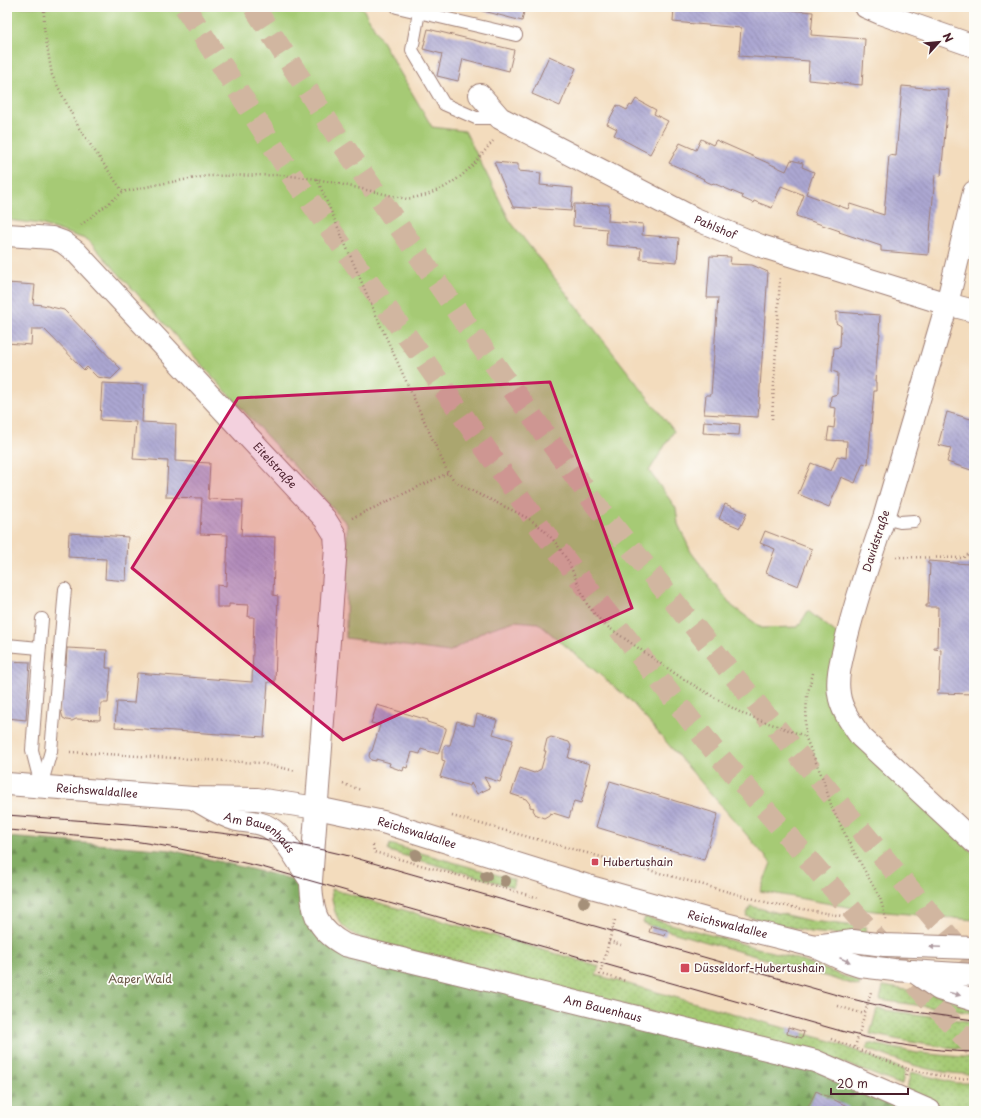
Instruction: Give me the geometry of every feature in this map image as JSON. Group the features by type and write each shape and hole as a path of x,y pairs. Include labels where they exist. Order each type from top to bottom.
{"main road":[{"path":"866,7 974,46"},
{"name":"Pahlshof","path":"480,95 500,118 693,218 761,246 974,311"},
{"name":"Davidstraße","path":"974,192 947,304 884,518 852,615 838,673 838,694 849,720 861,737 974,842"},
{"name":"Eitelstraße","path":"7,235 52,238 63,242 76,252 325,519 331,528 335,536 336,547 318,776 317,808"},
{"name":"Reichswaldallee","path":"7,784 193,798 257,799 317,808 383,822 599,889 720,923 814,946 860,966 974,975"},
{"name":"Am Bauenhaus","path":"193,798 223,815 237,820 255,822 268,826 285,842 311,881"},
{"name":"Am Bauenhaus","path":"317,808 311,881 311,901 316,918 322,928 332,938 345,945 815,1061 930,1111"},
{"name":"Reichswaldallee","path":"814,946 853,941 884,945 974,948"},
{"path":"912,971 939,989 974,1000"}],"lane":[{"path":"397,7 516,35"},
{"path":"419,12 412,50 444,104 476,118 500,118"},
{"path":"884,518 900,522 914,521"},
{"path":"41,786 51,751 65,589"},
{"path":"41,786 32,750 42,619"},
{"path":"7,645 39,648"}],"path":[{"path":"44,7 44,28 52,75 79,128 123,192"},
{"path":"63,242 87,219 123,192 208,176 282,176 317,179 407,199 427,195 445,188 473,165 495,138 500,118"},
{"path":"317,179 375,313 448,473 456,482 531,520 543,529 556,543 568,561 587,604 596,616 608,627 683,679 743,714 805,736"},
{"path":"772,419 781,252"},
{"path":"331,528 448,473"},
{"path":"872,551 889,557 963,558 966,554 974,555"},
{"path":"814,668 807,696 805,736 823,779 832,808 880,898 888,924 881,923"},
{"path":"7,748 32,750"},
{"path":"51,751 260,763 318,776 366,792"},
{"path":"450,815 769,903 845,917"},
{"path":"615,920 600,974 626,982"},
{"path":"609,941 621,944"},
{"path":"838,1006 864,1014"},
{"path":"831,1039 854,1047"},
{"path":"908,1069 955,1079 974,1078"}],"highlighted area":[{"path":"550,382 632,608 343,740 132,568 238,398"}],"green space":[{"path":"7,7 362,7 432,127 465,131 510,221 674,431 649,471 676,508 678,524 691,552 732,606 762,628 798,627 808,611 844,639 834,682 875,757 974,854 974,920 864,910 760,891 771,863 629,699 538,623 515,621 486,630 449,652 346,638 347,524 88,240 40,224 7,220"},
{"name":"Aaper Wald","path":"7,837 171,850 300,881 336,948 815,1070 916,1111 7,1111"},
{"path":"390,844 515,880 513,887 388,851"},
{"path":"331,889 599,966 596,975 831,1041 905,1070 902,1084 825,1056 361,938 353,934 338,919 333,906"},
{"path":"750,906 811,921 866,927 865,937 810,932 746,916"},
{"path":"645,917 794,958 860,982 859,986 651,926 643,923"},
{"path":"883,986 942,996 971,1009 972,1013 880,1000"},
{"path":"877,1009 974,1022 974,1049 935,1046 870,1034"},
{"path":"868,1043 917,1053 974,1058 974,1074 960,1074 919,1067 867,1049"},
{"path":"911,1072 955,1083 974,1083 974,1111 941,1111 906,1092"}],"building":[{"path":"468,7 525,7 522,21"},
{"path":"674,7 751,7 813,12 811,35 865,39 862,85 808,80 809,61 739,56 741,28 673,22"},
{"path":"428,29 514,50 509,71 463,59 458,81 437,76 442,54 423,49"},
{"path":"549,56 576,68 560,106 532,94"},
{"path":"902,86 949,90 941,176 935,175 928,255 881,251 881,246 796,216 804,195 781,186 772,208 754,201 753,203 742,198 743,196 703,180 704,179 669,163 680,143 696,150 701,139 713,145 716,140 786,171 791,160 803,163 802,167 814,172 806,194 848,209 850,204 884,215 889,155 896,156"},
{"path":"636,99 656,110 654,114 668,121 650,154 614,135 617,129 607,124 617,105 627,110 630,105 632,106"},
{"path":"494,162 518,164 518,171 541,173 540,185 573,188 571,211 513,207"},
{"path":"574,204 609,205 608,221 643,224 642,235 679,238 677,262 640,259 641,248 606,245 607,229 573,226"},
{"path":"710,256 731,257 730,264 752,265 768,272 758,417 704,414 706,395 711,395 718,298 707,298"},
{"path":"7,283 35,285 33,304 64,310 121,369 111,379 97,377 87,367 84,370 44,329 32,329 31,345 7,343"},
{"path":"836,312 880,315 880,334 878,342 875,382 876,391 874,391 868,465 863,463 855,483 841,477 829,507 798,494 811,463 831,471 837,456 846,458 847,441 827,440 829,427 834,428 836,408 830,407 831,396 837,394 838,373 832,371 834,348 840,347 841,326 836,323"},
{"path":"102,383 144,385 142,422 176,424 175,461 210,463 208,499 243,500 241,536 275,537 273,595 278,596 275,682 268,682 264,737 115,727 117,702 134,703 137,673 252,682 254,617 248,617 249,605 229,604 229,607 217,607 217,585 226,586 228,535 200,534 202,498 166,497 168,461 133,459 136,422 100,420"},
{"path":"947,412 974,420 974,430 971,441 974,442 974,471 947,462 951,448 938,445"},
{"path":"704,421 740,424 739,435 703,433"},
{"path":"725,504 747,513 740,528 719,519"},
{"path":"765,531 812,549 798,586 766,573 775,549 760,543"},
{"path":"69,533 128,537 126,581 105,579 106,559 68,557"},
{"path":"970,555 974,555 974,694 937,693 937,690 939,690 941,650 934,649 934,647 937,647 938,607 926,607 926,605 928,605 930,564 928,564 928,561 969,564"},
{"path":"67,648 107,650 106,668 111,668 108,703 101,703 100,720 67,720 63,718 61,711 59,710 62,665 66,665"},
{"path":"7,661 30,662 26,720 7,718"},
{"path":"377,705 428,720 427,722 446,728 438,754 421,749 420,754 412,752 407,768 404,767 403,771 389,766 390,763 376,759 376,761 371,760 369,756 370,752 372,751 380,725 371,723"},
{"path":"477,714 497,720 493,734 513,740 500,782 484,777 490,788 477,794 471,783 470,786 440,777 445,761 442,760 442,750 445,745 450,745 457,721 474,726"},
{"path":"551,737 569,742 571,746 568,758 590,764 585,783 587,784 581,803 574,801 569,818 553,813 550,813 544,818 536,815 533,810 534,808 530,807 530,804 526,799 511,794 520,768 534,773 541,769 546,751 544,751 547,739"},
{"path":"610,781 718,814 704,860 596,827"},
{"path":"651,926 667,930 665,936 649,932"},
{"path":"788,1027 804,1032 802,1038 787,1034"},
{"path":"816,1091 849,1107 847,1111 806,1111"}],"tunnel":[{"path":"185,7 292,176 421,356 545,534 713,749 926,996 974,1047"},
{"path":"254,7 343,145 474,336 596,505 759,707 974,967"}],"tram line":[{"path":"7,815 177,828 303,846 345,855 844,997 893,1009 974,1020"},
{"path":"7,830 90,836 140,842 186,850 262,867 841,1031 907,1046 974,1052"}],"place":[{"name":"Hubertushain","path":"595,862"},
{"name":"Düsseldorf-Hubertushain","path":"685,968"}]}
